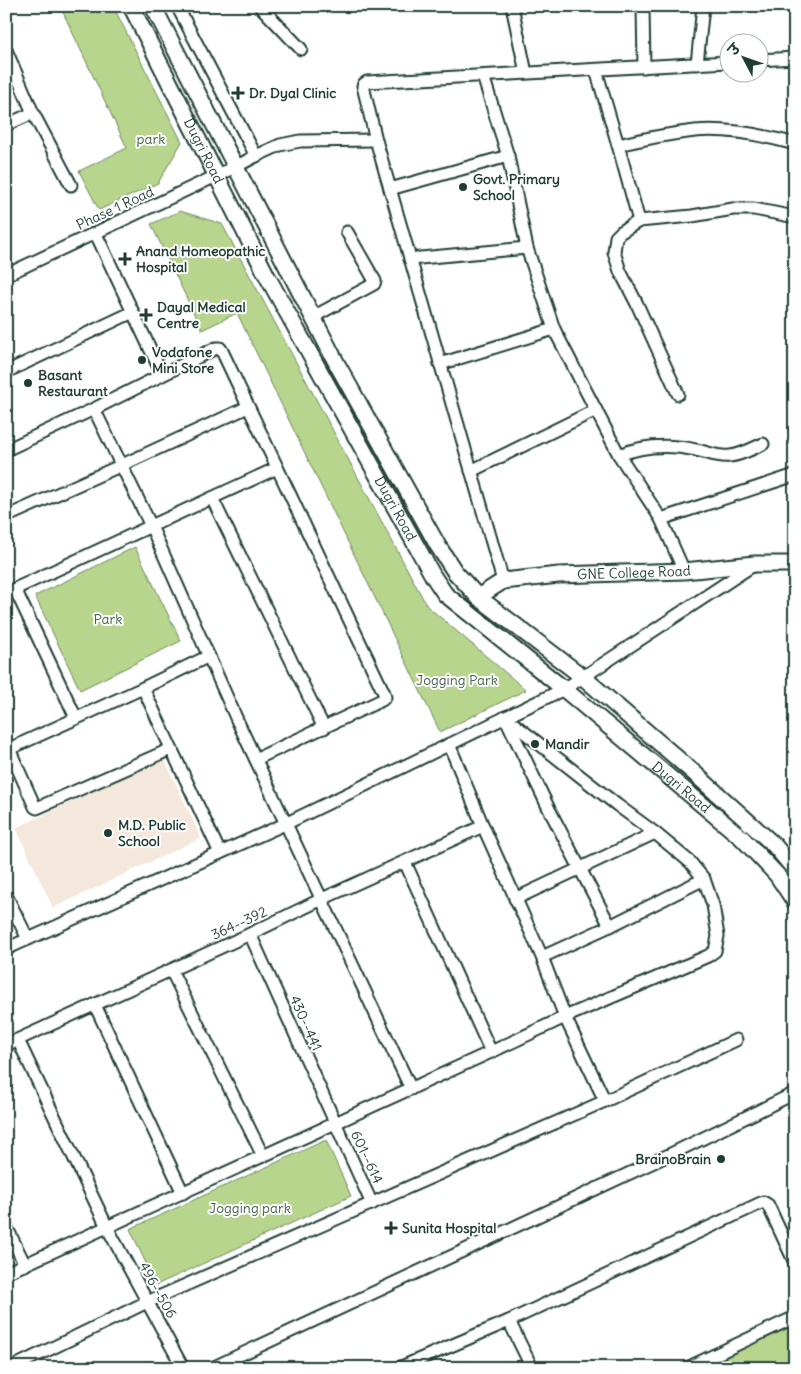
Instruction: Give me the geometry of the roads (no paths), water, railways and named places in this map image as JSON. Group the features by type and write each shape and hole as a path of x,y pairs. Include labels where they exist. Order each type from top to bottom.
{"street":[{"name":"Dugri Road","path":"131,6 267,276 433,576 445,594 564,689 742,838 777,875 795,902"},
{"name":"Dugri Road","path":"153,6 337,364 438,546 456,572 478,597 583,677 686,765 774,846 795,870"},
{"path":"260,6 301,49"},
{"path":"512,6 526,73"},
{"path":"643,6 644,66"},
{"path":"697,64 703,6"},
{"path":"180,7 256,156"},
{"path":"6,50 33,113 71,185"},
{"path":"768,59 795,58"},
{"path":"503,581 390,190 363,86 367,82 718,63"},
{"path":"596,70 639,221"},
{"path":"483,76 516,185 527,248 554,329 618,455 661,519 684,570"},
{"path":"6,125 33,113"},
{"path":"618,145 647,138 696,131 734,132 766,136 795,144"},
{"name":"Phase 1 Road","path":"6,275 96,234 280,145 300,141 376,140"},
{"path":"390,190 508,156"},
{"path":"678,394 620,271 614,252 616,237 639,221 692,216 734,209 754,210 795,217"},
{"path":"312,317 374,284 347,232"},
{"path":"96,234 162,374"},
{"path":"410,259 527,248"},
{"path":"6,372 133,312"},
{"path":"440,364 554,329"},
{"path":"6,450 94,409 216,348 220,348 385,697 324,728 256,759"},
{"path":"8,512 122,465 248,407"},
{"path":"94,409 152,526 237,720 411,1089"},
{"path":"471,472 596,410"},
{"path":"618,455 643,447 679,446 720,456 730,456 763,444"},
{"path":"76,718 11,591 277,468"},
{"path":"661,519 795,475"},
{"path":"212,498 324,728"},
{"path":"6,949 285,824 564,689 754,564"},
{"name":"GNE College Road","path":"478,597 503,581 559,575 684,570 754,564 795,564"},
{"path":"171,749 37,808 8,746 143,688 209,656"},
{"path":"143,688 220,853"},
{"path":"6,1273 335,1124 565,1017 708,956 714,951 718,936 713,905 704,879 690,862 655,832 505,718"},
{"path":"505,718 579,869 610,926"},
{"path":"449,744 483,826 542,957 565,1017 605,1101"},
{"name":"364--392","path":"6,1045 483,826"},
{"path":"515,899 655,832"},
{"path":"405,862 491,1052"},
{"path":"542,957 610,926 704,879"},
{"path":"6,895 28,939"},
{"name":"430--441","path":"250,934 335,1124"},
{"path":"172,970 263,1156"},
{"path":"95,1005 183,1192"},
{"name":"496--506","path":"18,1040 107,1227 183,1368"},
{"path":"11,1368 147,1302 605,1101 736,1040"},
{"path":"212,1368 673,1153 795,1093"},
{"name":"601--614","path":"335,1124 372,1204"},
{"path":"399,1368 509,1321 763,1202 768,1205 795,1264"},
{"path":"6,1226 25,1265"},
{"path":"688,1368 795,1317"},
{"path":"509,1321 532,1368"}],"place":[{"name":"Dr. Dyal Clinic","path":"238,93"},
{"name":"Govt. Primary School","path":"463,187"},
{"name":"Anand Homeopathic Hospital","path":"125,259"},
{"name":"Dayal Medical Centre","path":"146,315"},
{"name":"Vodafone Mini Store","path":"142,360"},
{"name":"Basant Restaurant","path":"28,383"},
{"name":"Mandir","path":"535,744"},
{"name":"M.D. Public School","path":"108,833"},
{"name":"BrainoBrain","path":"721,1159"},
{"name":"Sunita Hospital","path":"391,1228"}],"park label":[{"name":"park","path":"151,139"},
{"name":"Park","path":"108,619"},
{"name":"Jogging Park","path":"457,680"},
{"name":"Jogging park","path":"250,1208"}]}
